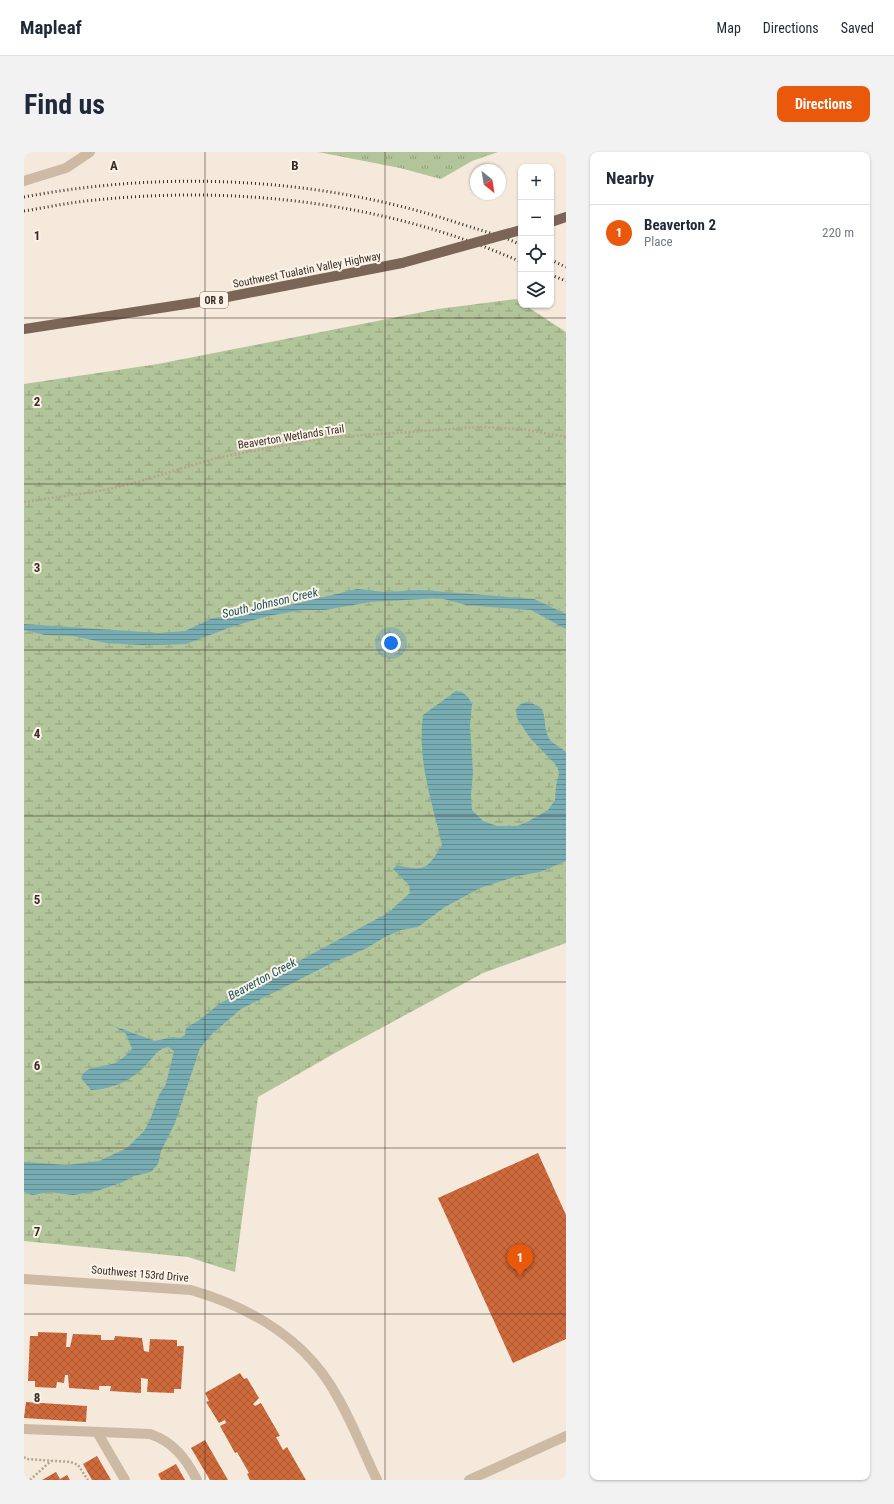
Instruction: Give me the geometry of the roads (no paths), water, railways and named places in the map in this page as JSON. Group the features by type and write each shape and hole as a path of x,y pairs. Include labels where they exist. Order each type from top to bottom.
{"main road":[{"path":"554,221 566,217"},
{"name":"Southwest Tualatin Valley Highway","path":"24,329 212,300 402,263 518,231"}],"street":[{"path":"24,181 66,168 90,152"},
{"name":"Southwest 153rd Drive","path":"24,1279 190,1290 218,1298 252,1313 272,1325 295,1344 327,1379 338,1397 377,1480"},
{"path":"24,1429 150,1434 158,1436 169,1443 188,1462 197,1480"},
{"path":"97,1432 125,1480"},
{"path":"469,1480 566,1436"}],"water":[{"path":"357,589 385,592 420,590 534,599 566,614 566,629 531,610 466,605 440,598 370,602 325,610 302,610 268,616 234,626 186,644 142,645 106,643 73,636 45,635 24,630 24,624 159,633 185,631 213,618 270,610"},
{"path":"456,691 462,692 468,697 472,704 470,726 473,773 471,795 472,810 483,821 497,826 517,826 527,822 548,810 555,800 559,773 557,766 530,738 517,718 516,710 522,703 528,703 536,705 543,712 546,729 551,741 566,752 566,861 540,872 517,876 480,888 445,907 418,927 401,930 385,937 365,949 334,962 241,1009 211,1035 200,1048 175,1123 161,1151 158,1164 151,1172 134,1176 123,1182 97,1191 73,1195 49,1192 32,1195 24,1192 24,1162 68,1165 99,1161 127,1148 144,1131 150,1120 159,1095 166,1084 174,1051 168,1047 158,1051 135,1075 114,1086 91,1090 81,1078 87,1070 115,1063 132,1049 126,1034 114,1026 155,1041 173,1037 180,1038 185,1035 186,1028 201,1019 219,1004 388,913 410,893 409,885 393,869 397,865 414,868 425,867 433,859 442,845 426,781 422,748 423,715"}],"railway":[{"path":"24,197 78,188 133,183 188,181 298,187 352,196 406,208 506,238 518,244"},
{"path":"24,211 87,201 150,196 204,195 259,197 313,203 366,212 419,225 471,242 518,261"},
{"path":"554,261 566,267"},
{"path":"554,276 566,281"}],"place":[{"name":"Beaverton 2","path":"520,1277"}],"water label":[{"name":"South Johnson Creek","path":"270,603"},
{"name":"Beaverton Creek","path":"262,979"}]}
